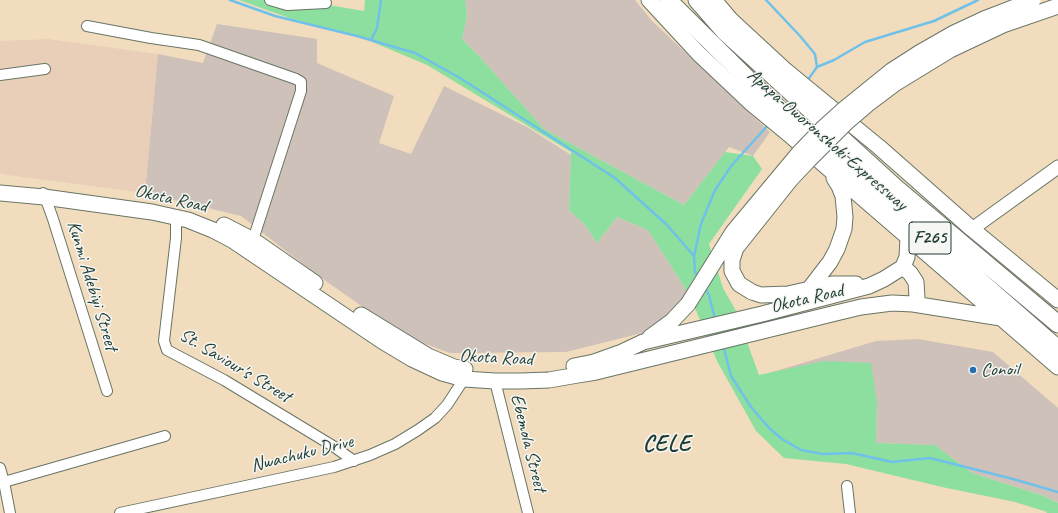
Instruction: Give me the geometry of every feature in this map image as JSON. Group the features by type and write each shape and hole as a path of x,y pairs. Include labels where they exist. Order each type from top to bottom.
{"highway":[{"name":"Apapa-Oworonshoki Expressway","path":"668,0 757,98 797,133 1058,349"},
{"name":"Apapa-Oworonshoki Expressway","path":"697,0 725,32 778,72 818,106 896,188 1058,324"}],"main road":[{"name":"Apapa-Oworonshoki Expressway","path":"649,0 698,53 757,98"},
{"name":"Apapa-Oworonshoki Expressway","path":"714,0 778,72"},
{"path":"643,342 672,321 688,304 716,257 738,226 798,154 844,109 891,71 919,52 984,19 1033,0"},
{"path":"869,286 851,283 832,284 788,294 761,295 752,292 739,284 732,271 732,260 736,248 791,179 847,122 868,104 896,83 950,50 1004,25 1058,6"},
{"name":"Apapa-Oworonshoki Expressway","path":"818,106 879,147 972,229 1058,300"},
{"name":"Apapa-Oworonshoki Expressway","path":"797,133 817,159 1058,367"},
{"path":"810,288 830,262 837,249 844,228 845,217 843,196 839,186 831,174 817,159"},
{"path":"972,229 1058,167"},
{"name":"Okota Road","path":"0,185 43,194 152,212 188,220 213,230 232,240 360,314 428,356 454,366 473,370 517,373 595,367 643,342 762,314 869,286 884,279 903,267"},
{"name":"Okota Road","path":"0,193 126,199 177,207 212,218 253,240 301,280 382,341 442,373 464,379 495,381 549,380 595,367 697,348 763,330 861,307 892,303 913,304 1001,318"},
{"path":"908,238 907,257 903,267 910,273 916,282 917,298 913,304"}],"street":[{"path":"270,0 287,5 326,3"},
{"path":"87,26 199,45 301,82 301,91 253,240"},
{"path":"0,75 45,69"},
{"name":"Kunmi Adebiyi Street","path":"43,194 53,219 107,391"},
{"name":"St. Saviour's Street","path":"176,218 176,238 164,341 167,350 224,380 334,446 354,461"},
{"name":"Nwachuku Drive","path":"120,513 334,467 354,461 395,444 435,418 447,405 464,379"},
{"name":"Ebemola Street","path":"495,381 528,513"},
{"path":"4,482 165,436"},
{"path":"0,468 10,513"},
{"path":"847,486 850,513"}],"shaded area":[{"path":"465,0 635,0 652,21 770,132 753,156 729,147 684,205 544,129 462,39 467,17"},
{"path":"217,24 317,39 317,63 394,96 379,143 411,154 444,86 527,127 571,155 569,210 585,225 597,243 617,217 648,230 690,296 650,331 566,352 450,353 414,340 380,319 313,272 241,216 145,193 158,54 203,63"},
{"path":"48,39 158,54 145,193 0,174 0,41"},
{"path":"918,339 993,352 1058,408 1058,503 1044,496 972,473 935,445 876,443 877,402 759,376 876,341"}],"green space":[{"path":"239,0 299,0 364,11 365,0 465,0 467,17 462,39 544,129 684,205 725,152 753,156 762,169 709,244 723,288 735,309 759,375 824,361 871,363 877,402 876,443 935,445 972,473 1044,496 1058,503 1058,513 1046,513 1047,512 1015,502 942,487 846,464 784,458 756,431 717,361 690,296 648,230 617,217 597,243 585,225 569,210 571,152 427,65 358,36 292,19"}],"waterway":[{"path":"230,0 275,16 357,36 415,53 460,78 615,178 667,225 694,256"},
{"path":"371,40 377,28 381,0"},
{"path":"766,0 815,54 817,67 807,81"},
{"path":"817,67 834,60 865,42 934,21 978,0"},
{"path":"698,277 695,272 694,256 701,224 715,190 732,165 769,124"},
{"path":"705,288 709,295 715,319"},
{"path":"723,345 731,376 751,407 769,428 782,439 801,450 822,454 852,453 892,462 930,458 1058,492"}],"place":[{"name":"Conoil","path":"973,370"}],"district":[{"name":"CELE","path":"667,445"}]}
